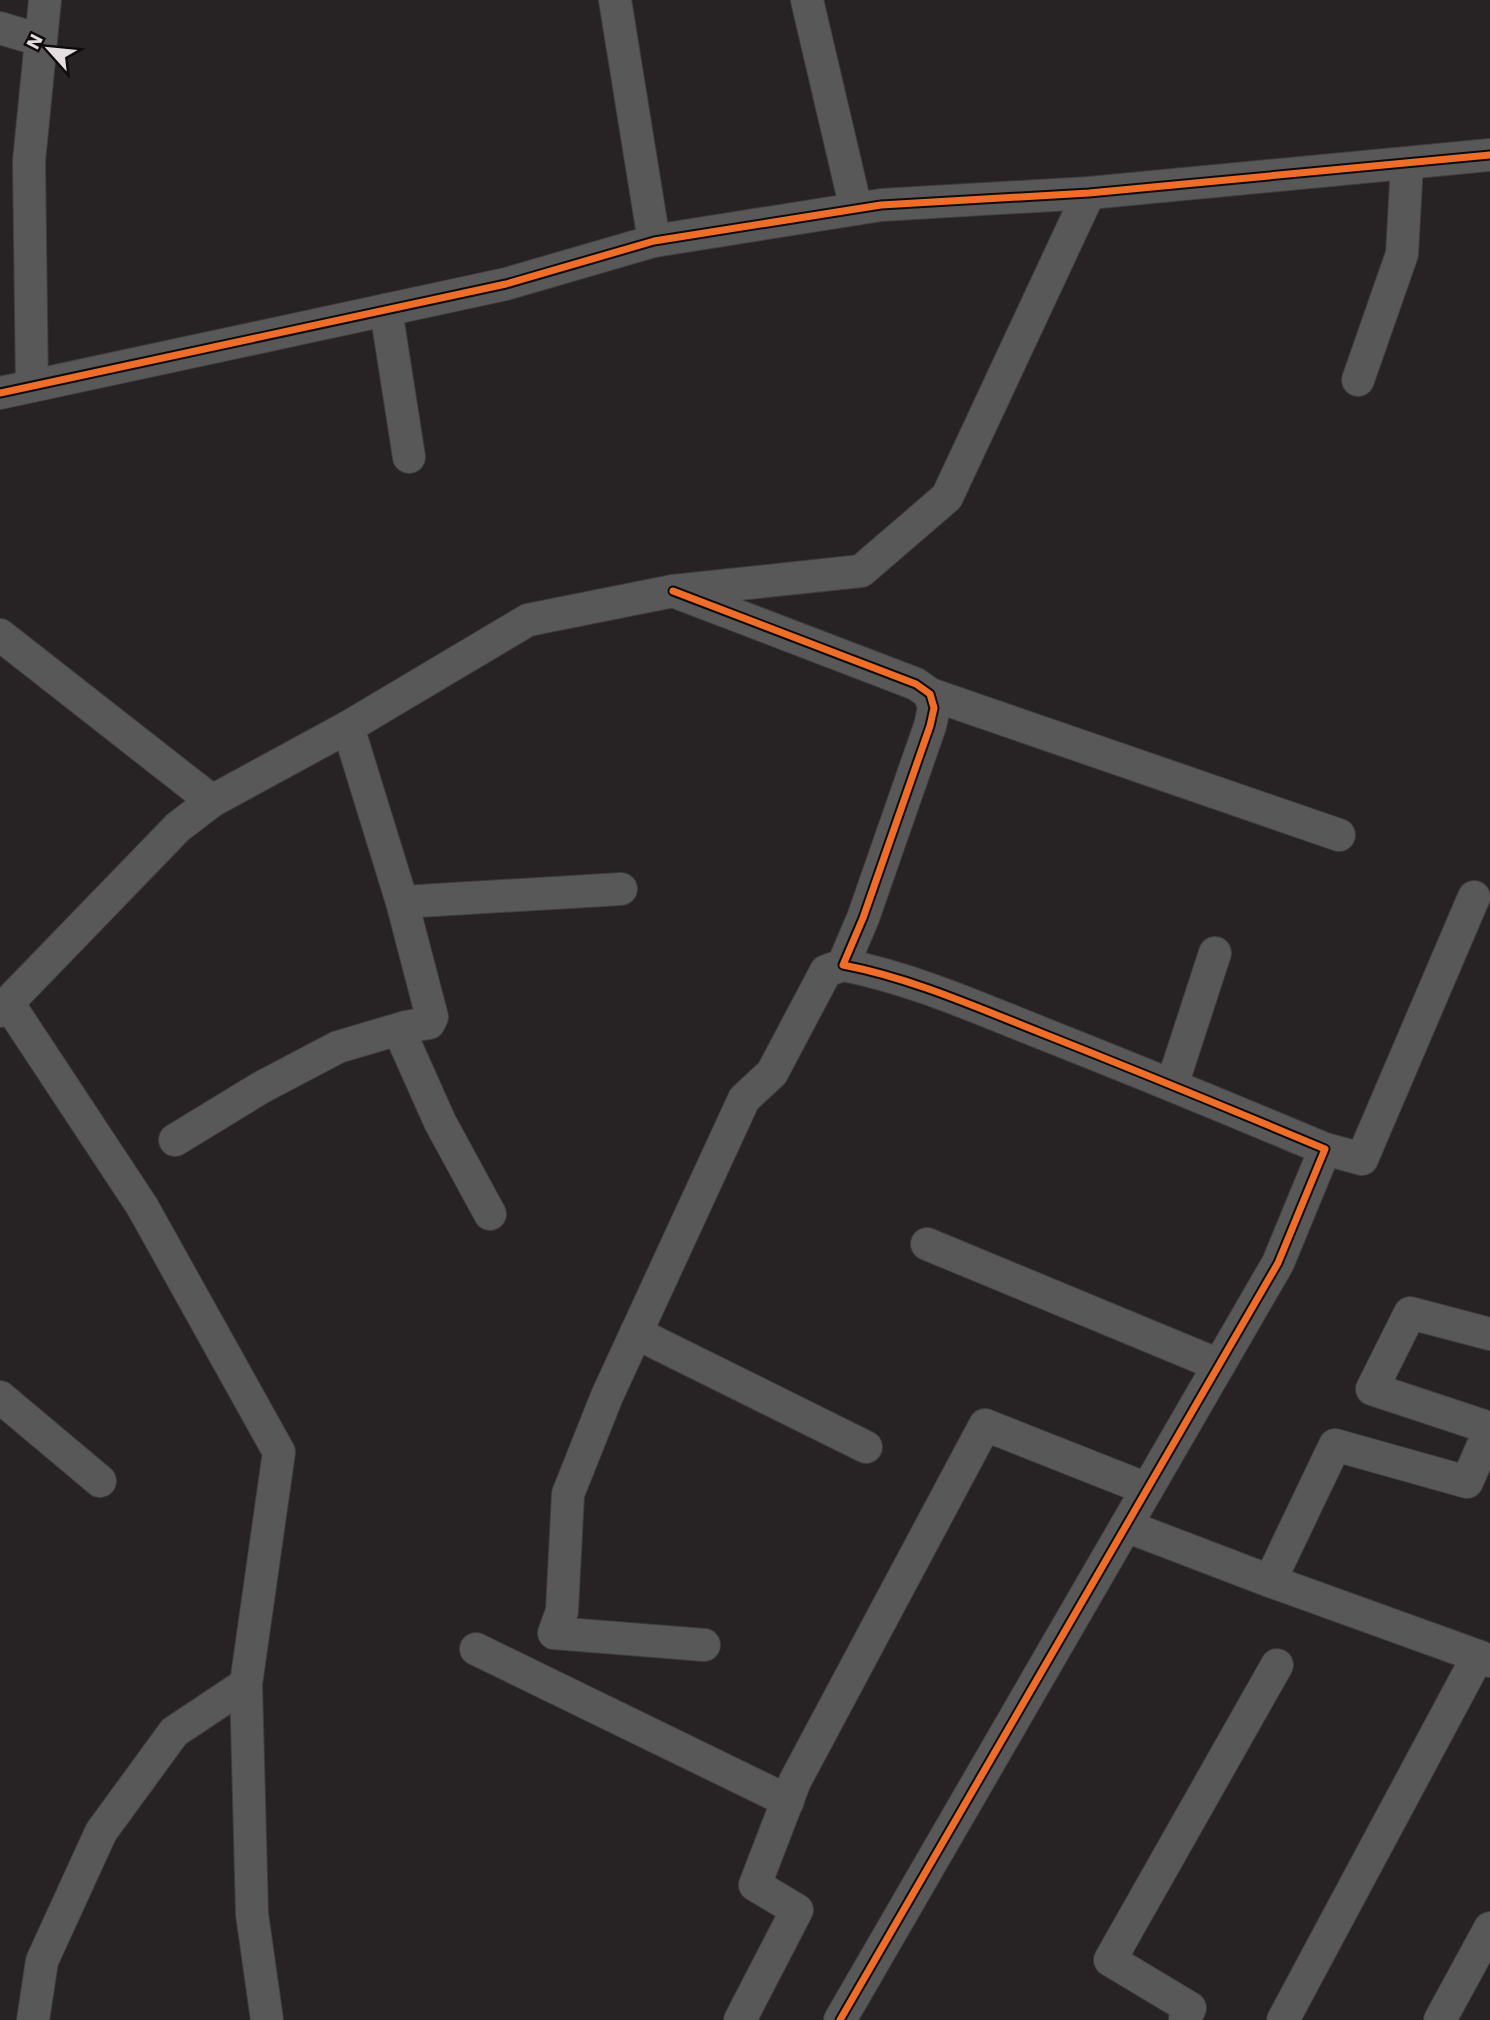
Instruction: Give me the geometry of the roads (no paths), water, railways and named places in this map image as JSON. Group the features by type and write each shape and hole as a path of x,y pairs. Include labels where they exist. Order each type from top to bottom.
{"street":[{"path":"32,386 29,161 45,0"},
{"path":"615,0 654,241"},
{"path":"807,0 856,209"},
{"path":"0,28 40,40"},
{"path":"0,393 506,284 654,241 881,205 1089,193 1490,155"},
{"path":"1358,380 1402,254 1407,164"},
{"path":"267,2020 252,1914 246,1684 279,1452 142,1206 4,1007 178,827 212,801 348,727 528,620 673,591 861,571 947,497 1089,193"},
{"path":"386,310 409,457"},
{"path":"673,591 916,684 930,694 1339,835"},
{"path":"0,635 212,801"},
{"path":"843,965 863,918 930,726 934,708 930,694"},
{"path":"175,1140 262,1087 338,1048 406,1027 429,1023 432,1017 402,902 348,727"},
{"path":"402,902 621,889"},
{"path":"704,1645 554,1633 562,1611 568,1494 607,1396 744,1100 772,1073 826,971 843,965 916,986 1172,1085 1325,1149 1362,1159 1474,897"},
{"path":"1172,1085 1215,953"},
{"path":"406,1027 403,1039 440,1122 490,1214"},
{"path":"840,2020 1278,1263 1325,1149"},
{"path":"927,1244 1219,1365"},
{"path":"1270,1581 1335,1444 1479,1487 1490,1428 1372,1389 1410,1313 1490,1335"},
{"path":"636,1333 866,1447"},
{"path":"0,1397 100,1481"},
{"path":"740,2020 797,1909 755,1885 795,1781 985,1425 1147,1489"},
{"path":"1126,1526 1484,1658 1283,2020"},
{"path":"476,1649 788,1801"},
{"path":"1185,2020 1189,2008 1110,1959 1277,1665"},
{"path":"33,2020 42,1961 101,1832 174,1732 246,1684"},
{"path":"1440,2020 1490,1928"}]}
